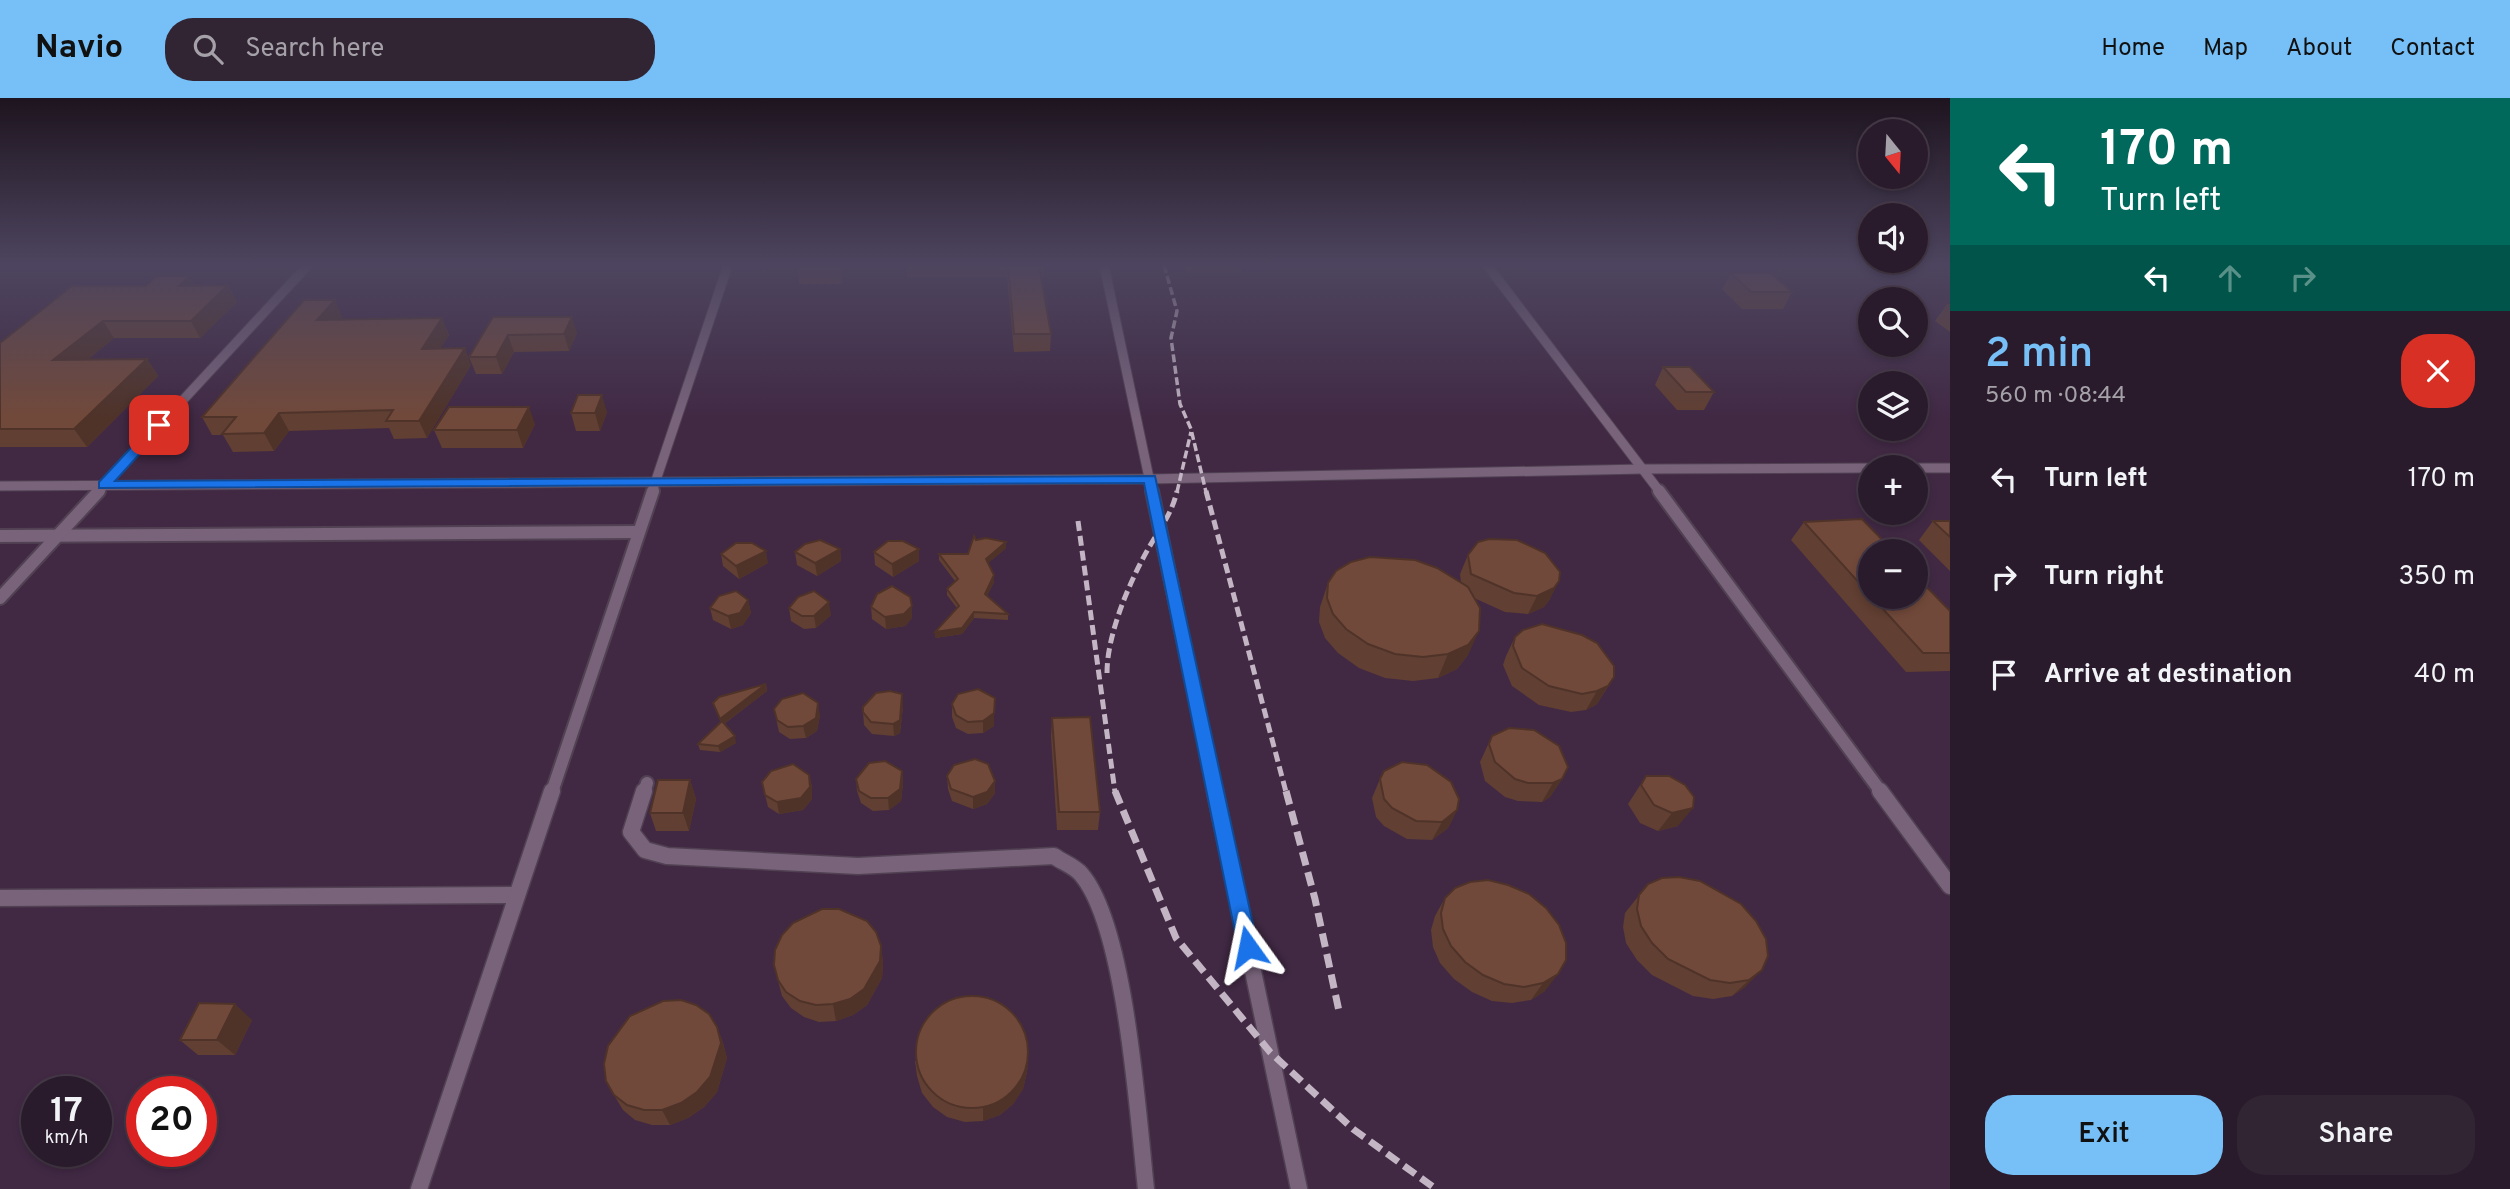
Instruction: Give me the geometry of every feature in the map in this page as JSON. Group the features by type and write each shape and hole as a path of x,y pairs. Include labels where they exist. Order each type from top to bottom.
{"lane":[{"path":"0,598 261,316"},
{"path":"419,1189 711,316"},
{"path":"1115,316 1299,1189"},
{"path":"1526,316 1643,469 1950,886"},
{"path":"0,486 1150,479 1643,469 1858,468"},
{"path":"1928,468 1950,468"},
{"path":"0,536 638,532"},
{"path":"647,783 631,832 645,850 667,856 858,866 1054,856 1081,875 1100,908 1125,1021 1146,1189"},
{"path":"0,898 517,895"}],"shaded area":[{"path":"0,316 1858,316 1858,357 1928,357 1928,316 1950,316 1950,1189 0,1189"}],"building":[{"path":"34,316 196,316 191,321 103,321 53,360 147,359 74,429 0,429 0,343"},
{"path":"290,316 321,316 317,320 442,318 422,349 465,348 419,421 386,421 393,410 279,413 264,433 222,434 236,417 202,417"},
{"path":"1012,316 1048,316 1051,334 1014,334"},
{"path":"493,317 572,317 564,334 508,335 496,357 469,357"},
{"path":"1663,367 1690,367 1714,392 1686,392"},
{"path":"578,395 602,395 595,413 571,413"},
{"path":"449,407 529,407 517,430 434,430"},
{"path":"1858,519 1858,525 1868,525 1881,539 1858,539 1858,582 1804,522"},
{"path":"1933,521 1950,521 1950,537"},
{"path":"974,536 976,540 986,538 1006,542 986,559 994,575 985,594 1008,614 974,612 962,628 935,632 959,606 947,589 958,579 939,554 968,554"},
{"path":"1489,539 1517,540 1545,553 1560,572 1559,581 1554,588 1537,596 1514,593 1471,574 1468,555 1478,542"},
{"path":"820,540 840,549 815,563 795,552 805,544"},
{"path":"888,541 903,541 919,549 892,564 874,552"},
{"path":"736,543 752,543 766,551 736,566 721,554"},
{"path":"1370,557 1415,560 1437,568 1468,587 1480,608 1479,631 1468,645 1448,654 1423,657 1395,654 1368,644 1346,629 1333,614 1327,598 1328,583 1336,571 1351,562"},
{"path":"892,586 910,597 912,606 904,614 885,617 871,607 877,594"},
{"path":"1928,588 1950,611 1950,653 1923,653 1883,609 1928,609"},
{"path":"736,591 748,600 740,613 728,616 710,608 719,596"},
{"path":"814,591 829,602 814,616 802,616 789,608 798,597"},
{"path":"1542,624 1582,635 1597,643 1614,666 1614,677 1608,686 1582,694 1549,686 1522,668 1513,646 1515,637 1523,630"},
{"path":"766,684 720,719 713,703 719,697"},
{"path":"978,689 995,698 994,713 983,721 968,722 956,715 952,704 958,694"},
{"path":"890,691 902,694 900,720 893,724 871,722 863,712 863,707 876,693"},
{"path":"803,693 818,703 816,718 803,726 788,727 777,720 774,709 782,699"},
{"path":"1090,717 1100,812 1059,812 1052,718"},
{"path":"722,721 735,736 718,746 698,744"},
{"path":"1509,728 1534,730 1559,746 1568,767 1562,779 1553,783 1528,783 1515,779 1495,762 1489,744 1492,736"},
{"path":"975,759 988,764 995,781 987,792 973,797 951,789 947,776 954,765"},
{"path":"885,761 902,771 900,789 888,798 871,798 859,791 856,779 869,763"},
{"path":"1402,762 1427,765 1451,782 1459,799 1457,810 1442,822 1416,821 1392,808 1384,799 1380,779 1384,771"},
{"path":"793,764 809,775 810,787 801,798 777,802 765,795 762,782 771,771"},
{"path":"1646,776 1669,776 1685,785 1694,797 1693,808 1672,813 1654,805 1641,785"},
{"path":"658,780 690,780 683,813 650,813"},
{"path":"1679,877 1700,881 1741,904 1756,921 1766,939 1768,956 1762,970 1749,980 1730,983 1710,980 1668,959 1652,943 1641,926 1637,909 1639,895 1648,884 1662,878"},
{"path":"1488,880 1529,894 1546,908 1559,925 1566,943 1566,960 1558,974 1543,983 1524,987 1504,984 1483,975 1465,962 1451,946 1443,929 1441,913 1445,898 1455,888 1470,882"},
{"path":"822,909 839,909 867,921 876,932 881,946 880,961 864,989 850,999 816,1005 800,1001 786,992 778,980 774,965 775,950 782,935 793,923"},
{"path":"972,996 993,1001 1011,1013 1023,1031 1028,1052 1023,1073 1011,1091 993,1103 972,1108 951,1103 933,1091 921,1073 916,1052 921,1031 933,1013 951,1001"},
{"path":"681,1000 696,1005 709,1014 717,1027 721,1043 710,1077 697,1092 681,1103 662,1110 644,1110 627,1105 614,1095 606,1081 604,1064 608,1046 630,1016 663,1001"},
{"path":"199,1003 235,1004 217,1040 180,1040"}],"railway":[{"path":"1176,316 1171,338 1180,404 1191,429 1206,492"},
{"path":"1177,492 1191,432"},
{"path":"1107,673 1111,641 1121,606 1177,491"},
{"path":"1206,491 1286,792"},
{"path":"1078,521 1115,792"},
{"path":"1115,791 1176,938 1270,1052 1353,1129 1436,1189"},
{"path":"1286,791 1315,899 1339,1011"}],"route":[{"path":"159,425 104,485 1150,479 1248,947"}]}
